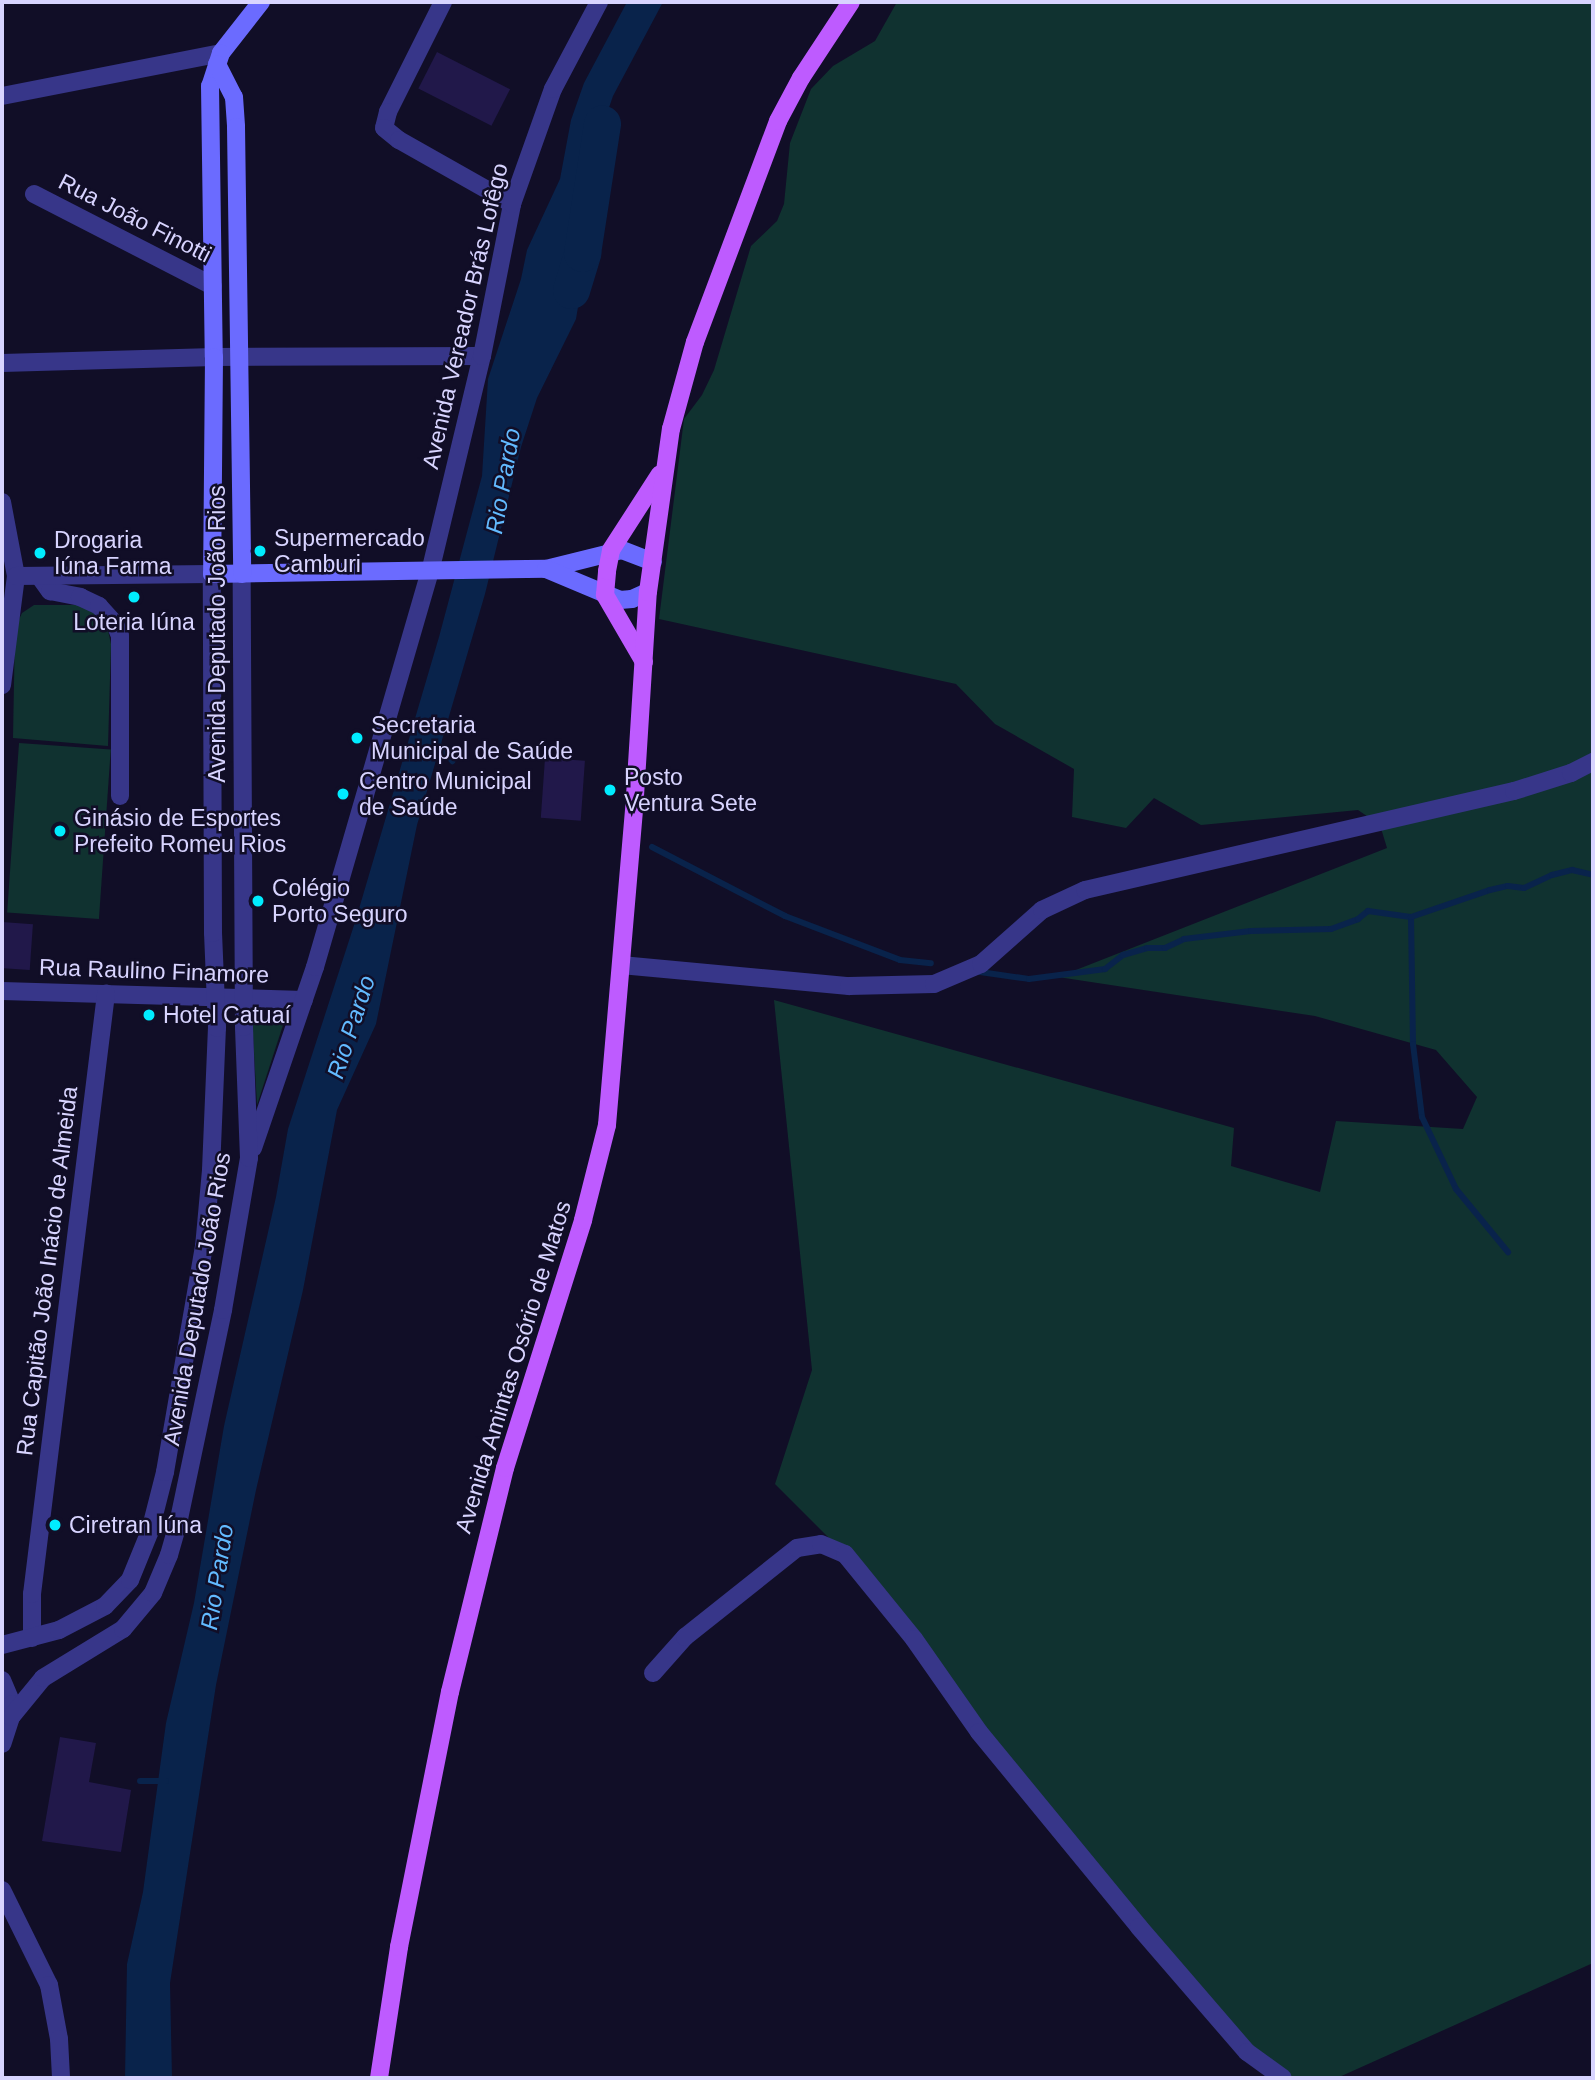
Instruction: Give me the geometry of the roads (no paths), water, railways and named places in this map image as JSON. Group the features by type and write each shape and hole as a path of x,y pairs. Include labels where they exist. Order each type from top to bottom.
{"main road":[{"path":"219,59 261,2"},
{"path":"644,663 605,595 611,550 663,468 676,406 695,342 778,121 800,78 851,2"},
{"name":"Avenida Deputado João Rios","path":"212,574 214,357 209,95 219,59"},
{"name":"Avenida Deputado João Rios","path":"219,59 234,97 242,574"},
{"name":"Avenida Amintas Osório de Matos","path":"379,2078 399,1947 453,1679 505,1468 603,1147 611,1099 648,592 663,468"},
{"path":"212,574 542,569 611,550 631,552 653,562"},
{"path":"542,569 605,595 627,600 648,592"}],"street":[{"path":"443,2 388,111 384,128 399,140 512,204"},
{"name":"Avenida Vereador Brás Lofêgo","path":"249,1157 304,1000 430,572 482,356 512,204 553,89 599,2"},
{"path":"2,96 219,59"},
{"name":"Rua João Finotti","path":"34,194 213,286"},
{"path":"2,363 214,357 482,356"},
{"path":"2,502 16,576 2,685"},
{"path":"16,576 212,574"},
{"name":"Avenida Deputado João Rios","path":"2,1645 78,1621 116,1597 130,1580 153,1521 185,1364 204,1247 216,1080 212,574"},
{"name":"Avenida Deputado João Rios","path":"11,1717 44,1678 131,1621 153,1593 163,1572 194,1454 249,1157 242,574"},
{"path":"39,576 50,591 80,597 99,606 115,624 120,636 120,796"},
{"path":"621,965 849,986 934,984 981,964 1042,910 1085,890 1514,791 1571,773 1593,762"},
{"name":"Rua Raulino Finamore","path":"2,991 304,1000"},
{"name":"Rua Capitão João Inácio de Almeida","path":"32,1637 32,1594 106,994"},
{"path":"653,1673 685,1637 797,1548 821,1544 845,1554 914,1639 979,1732 1139,1927 1247,2052 1283,2078"},
{"path":"2,1681 12,1704 11,1717 2,1744"},
{"path":"2,1890 49,1985 59,2039 61,2078"}],"water":[{"path":"627,2 663,2 613,96 602,128 583,226 582,283 576,319 537,398 521,447 485,594 417,825 376,1024 337,1110 303,1290 256,1490 216,1685 170,1983 172,2078 125,2078 127,1964 143,1892 166,1723 194,1603 224,1426 276,1197 288,1129 356,919 439,637 482,476 488,379 521,279 527,250 560,179 571,120 584,83"}],"waterway":[{"name":"Rio Pardo","path":"571,290 582,253 602,124"},
{"path":"436,741 452,761"},
{"path":"652,847 785,916 900,960 931,963"},
{"path":"980,972 1029,979 1105,969 1123,955 1147,948 1165,948 1184,939 1251,931 1331,929 1358,919 1368,911 1411,917 1490,890 1508,886 1524,888 1552,875 1572,870 1593,875"},
{"path":"1411,917 1413,1044 1422,1117 1456,1189 1508,1252"},
{"path":"140,1781 166,1781"}],"place":[{"name":"Supermercado Camburi","path":"260,551"},
{"name":"Drogaria Iúna Farma","path":"40,553"},
{"name":"Loteria Iúna","path":"134,597"},
{"name":"Secretaria Municipal de Saúde","path":"357,738"},
{"name":"Posto Ventura Sete","path":"610,790"},
{"name":"Centro Municipal de Saúde","path":"343,794"},
{"name":"Ginásio de Esportes Prefeito Romeu Rios","path":"60,831"},
{"name":"Colégio Porto Seguro","path":"258,901"},
{"name":"Hotel Catuaí","path":"149,1015"},
{"name":"Ciretran Iúna","path":"55,1525"}]}
